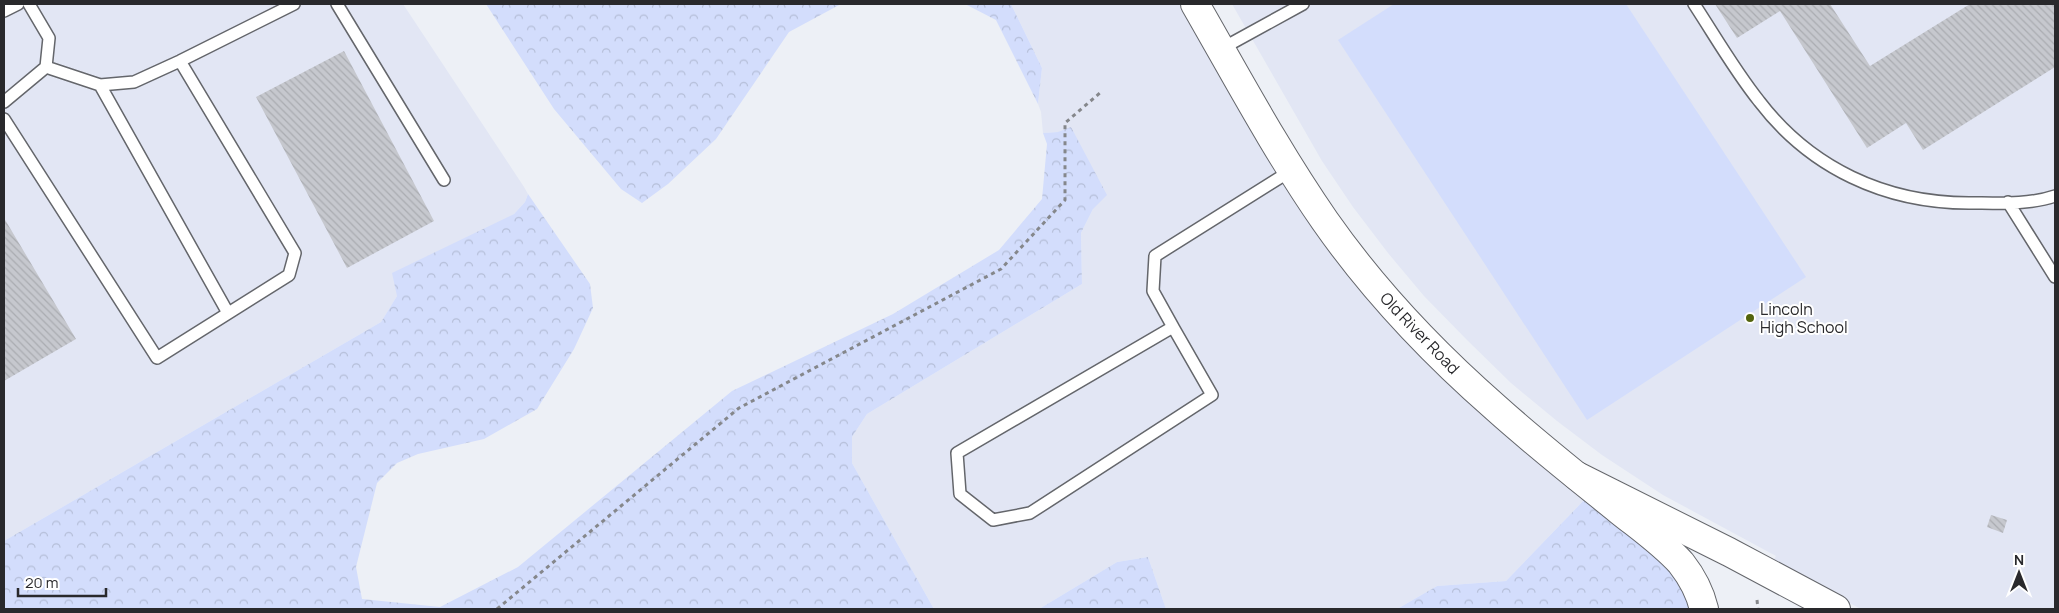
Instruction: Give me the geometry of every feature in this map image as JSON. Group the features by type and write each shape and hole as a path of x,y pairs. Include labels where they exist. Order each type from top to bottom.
{"main road":[{"name":"Old River Road","path":"1195,4 1292,170 1348,253 1397,312 1472,388 1576,476 1664,546 1680,562 1698,589 1704,609"},
{"path":"1576,476 1729,552 1836,609"}],"lane":[{"path":"4,10 18,4"},
{"path":"4,102 46,67 49,38 29,4"},
{"path":"46,67 100,85 134,82 294,4"},
{"path":"337,4 444,180"},
{"path":"1221,49 1302,4"},
{"path":"1694,4 1760,102 1800,143 1831,166 1868,185 1908,198 1956,204 2008,202 2055,196"},
{"path":"4,119 157,358 289,275 295,253 180,61"},
{"path":"100,85 228,313"},
{"path":"1173,327 957,453 960,494 993,520 1030,513 1212,395 1153,291 1155,256 1292,170"},
{"path":"2008,202 2055,277"}],"path":[{"path":"497,609 739,408 1001,269 1065,200 1065,123 1101,92"}],"shaded area":[{"path":"4,4 403,4 528,194 525,202 514,214 397,296 381,322 4,541"},
{"path":"1011,4 1189,4 1309,200 1587,497 1506,581 1437,586 1397,609 1166,609 1148,557 1117,562 1039,609 934,609 852,463 852,437 867,414 1082,284 1081,233 1093,209 1058,132 1043,133 1041,112 1038,104 1042,68"},
{"name":"Lincoln High School","path":"1232,4 2055,4 2055,609 1861,609 1772,563 1776,556 1663,495 1602,455 1511,383 1424,296 1388,253 1353,207 1322,161"}],"green space":[{"path":"486,4 841,4 789,32 716,139 668,184 642,203 621,189 554,109"},
{"path":"965,4 1011,4 1042,68 1038,104 996,20"},
{"path":"1394,4 1626,4 1806,277 1587,420 1338,40"},
{"path":"1071,127 1107,195 1093,209 1081,233 1082,284 867,414 852,437 852,463 934,609 4,609 4,541 381,322 397,296 392,273 514,214 525,202 528,194 590,284 593,308 574,349 537,409 484,439 418,454 397,463 377,483 356,567 362,599 440,607 518,567 732,391 893,314 999,250 1042,199 1047,144 1043,133 1058,132"},
{"path":"1587,497 1675,572 1691,609 1397,609 1437,586 1506,581"},
{"path":"1148,557 1166,609 1039,609 1117,562"}],"building":[{"path":"1715,4 1830,4 1870,66 1970,4 2055,4 2055,67 1923,150 1906,123 1867,148 1780,11 1737,38"},
{"path":"344,51 434,221 347,268 256,97"},
{"path":"4,218 76,339 4,381"},
{"path":"1991,515 2007,520 2003,533 1987,527"}],"place":[{"name":"Lincoln High School","path":"1750,318"}]}
